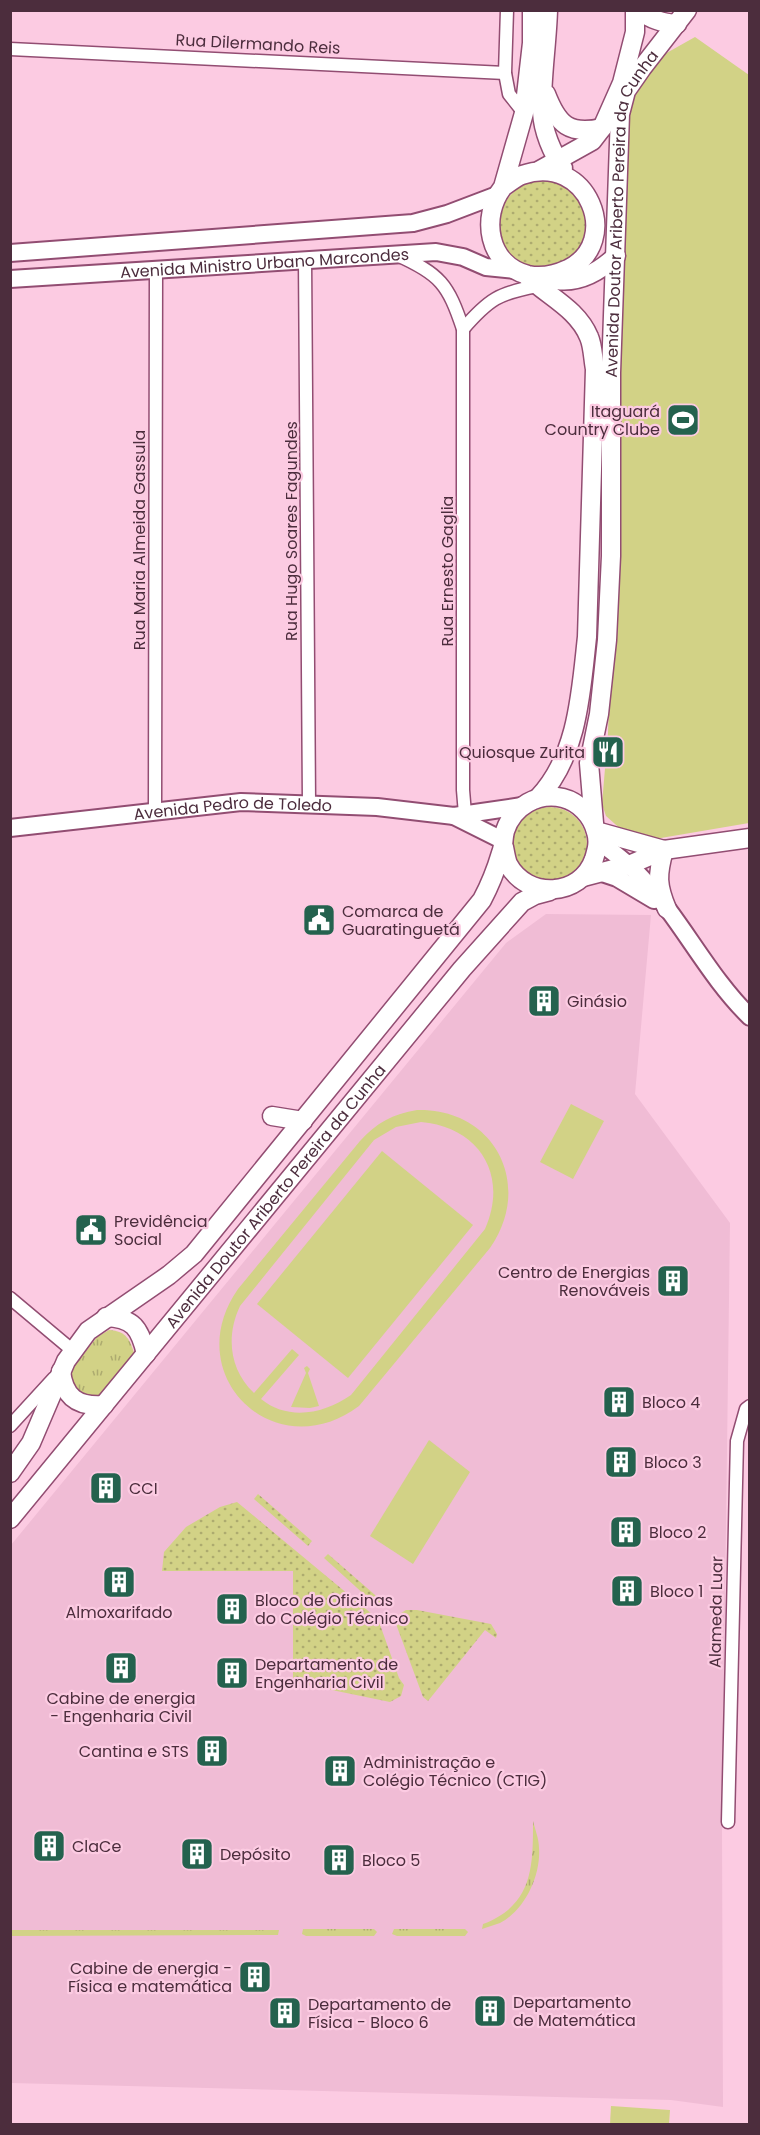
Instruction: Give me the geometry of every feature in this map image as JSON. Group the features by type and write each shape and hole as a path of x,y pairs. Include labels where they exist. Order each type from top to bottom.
{"main road":[{"path":"529,277 556,275 573,266 586,252 594,235 595,216 589,198 557,159 548,138 542,114 544,89 532,10"},
{"path":"548,10 524,113 500,191 489,215 490,236 499,256 529,277 565,281 590,276 604,268 616,256"},
{"path":"500,191 520,175 540,170 592,141 603,128 622,83 635,32 636,10 662,23 682,17"},
{"name":"Avenida Doutor Ariberto Pereira da Cunha","path":"596,832 589,763 598,714 607,640 612,352 620,114 627,91 682,17"},
{"path":"544,89 553,112 561,122 572,129 586,131 603,128"},
{"path":"540,170 556,172 598,197 618,222"},
{"name":"Avenida Doutor Ariberto Pereira da Cunha","path":"529,277 579,317 590,339 595,369 587,637 583,674 566,756 551,784 530,802"},
{"path":"555,796 567,799 584,809 596,832 591,868 577,883 556,890 535,888 521,880 508,864 504,844 509,821 530,802 555,796"},
{"path":"596,832 664,850"},
{"path":"583,877 629,865 664,850 750,838"},
{"name":"Avenida Doutor Ariberto Pereira da Cunha","path":"10,1473 31,1443 72,1350 88,1331 169,1275 194,1254 482,900 495,874 504,844"},
{"path":"664,850 658,871 659,888 667,909"},
{"name":"Avenida Doutor Ariberto Pereira da Cunha","path":"10,1519 462,969 522,902 535,895 556,890"},
{"path":"272,1116 303,1121"},
{"path":"106,1317 122,1318 130,1323 143,1341 146,1354"},
{"path":"61,1371 63,1386 72,1398 92,1406 104,1405"}],"street":[{"path":"507,10 505,73 509,94 524,113"},
{"name":"Rua Dilermando Reis","path":"10,49 505,73"},
{"name":"Avenida Ministro Urbano Marcondes","path":"10,253 413,223 447,214 500,191"},
{"name":"Avenida Ministro Urbano Marcondes","path":"10,279 436,252 463,257 486,267 529,277"},
{"path":"392,253 422,266 445,286 463,329 495,298 518,290 529,277"},
{"name":"Rua Hugo Soares Fagundes","path":"305,259 309,803"},
{"name":"Rua Maria Almeida Gassula","path":"155,811 156,269"},
{"name":"Rua Ernesto Gaglia","path":"460,815 463,790 463,329"},
{"name":"Avenida Pedro de Toledo","path":"10,828 241,802 377,807 460,815 530,802"},
{"name":"Avenida Pedro de Toledo","path":"460,815 504,844"},
{"path":"596,832 642,878 728,995 750,1017"},
{"path":"602,873 617,878 667,909"},
{"path":"10,1298 72,1350"},
{"name":"Avenida Doutor Ariberto Pereira da Cunha","path":"10,1426 61,1371"},
{"name":"Alameda Luar","path":"728,1822 737,1441 748,1408"}],"shaded area":[{"path":"546,914 651,915 635,1094 730,1223 722,1832 723,2107 671,2100 11,2083 11,1545 506,943"}],"green space":[{"name":"Itaguará Country Clube","path":"695,37 749,75 749,823 655,839 624,832 606,816 602,804 608,733 627,108 641,80 663,55"},
{"path":"544,180 561,184 576,193 585,208 589,225 585,242 576,257 561,266 544,270 527,266 512,257 503,242 499,225 503,208 512,193 527,184"},
{"path":"550,807 571,813 581,823 587,844 581,865 571,875 550,881 529,875 519,865 513,844 519,823 529,813"},
{"path":"571,1104 604,1121 573,1179 540,1162"},
{"path":"417,1110 444,1113 468,1122 486,1136 499,1155 507,1176 508,1200 503,1224 490,1248 359,1406 327,1423 296,1426 268,1419 245,1403 228,1380 220,1352 223,1321 238,1289 360,1141 379,1124","holes":["421,1122 459,1133 473,1144 484,1157 491,1173 492,1209 485,1229 351,1395 329,1407 306,1412 294,1412 272,1406 261,1399 299,1355 292,1349 254,1393 239,1374 232,1352 233,1329 240,1306 374,1140 396,1127"]},
{"path":"382,1151 473,1225 348,1378 257,1304"},
{"path":"109,1330 120,1332 127,1337 135,1356 99,1399 74,1394 69,1373 97,1337"},
{"path":"307,1366 310,1369 308,1373 319,1406 291,1407 306,1373 304,1368"},
{"path":"429,1440 470,1472 413,1564 370,1536"},
{"path":"258,1494 312,1541 308,1546 254,1499"},
{"path":"237,1502 378,1619 399,1678 404,1685 401,1696 390,1702 293,1682 293,1571 162,1571 164,1552 186,1527 220,1507"},
{"path":"328,1554 382,1601 377,1606 324,1558"},
{"path":"406,1610 491,1624 497,1634 496,1638 485,1630 428,1701 423,1697 396,1624 398,1615"},
{"path":"533,1821 539,1858 530,1891 517,1910 509,1917 500,1923 482,1929 483,1924 500,1916 512,1906 527,1883 532,1854"},
{"path":"303,1929 374,1929 377,1932 374,1936 306,1936 302,1934"},
{"path":"394,1929 465,1929 468,1932 465,1936 397,1936 392,1934"},
{"path":"10,1930 279,1930 278,1935 11,1936"},
{"path":"611,2106 670,2110 669,2124 610,2124"}],"place":[{"name":"Itaguará Country Clube","path":"683,420"},
{"name":"Quiosque Zurita","path":"608,752"},
{"name":"Comarca de Guaratinguetá","path":"319,920"},
{"name":"Ginásio","path":"544,1001"},
{"name":"Previdência Social","path":"91,1230"},
{"name":"Centro de Energias Renováveis","path":"673,1281"},
{"name":"Bloco 4","path":"619,1402"},
{"name":"Bloco 3","path":"621,1462"},
{"name":"CCI","path":"106,1488"},
{"name":"Bloco 2","path":"626,1532"},
{"name":"Almoxarifado","path":"119,1582"},
{"name":"Bloco 1","path":"627,1591"},
{"name":"Bloco de Oficinas do Colégio Técnico","path":"232,1609"},
{"name":"Cabine de energia - Engenharia Civil","path":"121,1668"},
{"name":"Departamento de Engenharia Civil","path":"232,1673"},
{"name":"Cantina e STS","path":"212,1751"},
{"name":"Administração e Colégio Técnico (CTIG)","path":"340,1771"},
{"name":"ClaCe","path":"49,1846"},
{"name":"Depósito","path":"197,1854"},
{"name":"Bloco 5","path":"339,1860"},
{"name":"Cabine de energia - Física e matemática","path":"255,1977"},
{"name":"Departamento de Matemática","path":"490,2011"},
{"name":"Departamento de Física - Bloco 6","path":"285,2013"}]}
